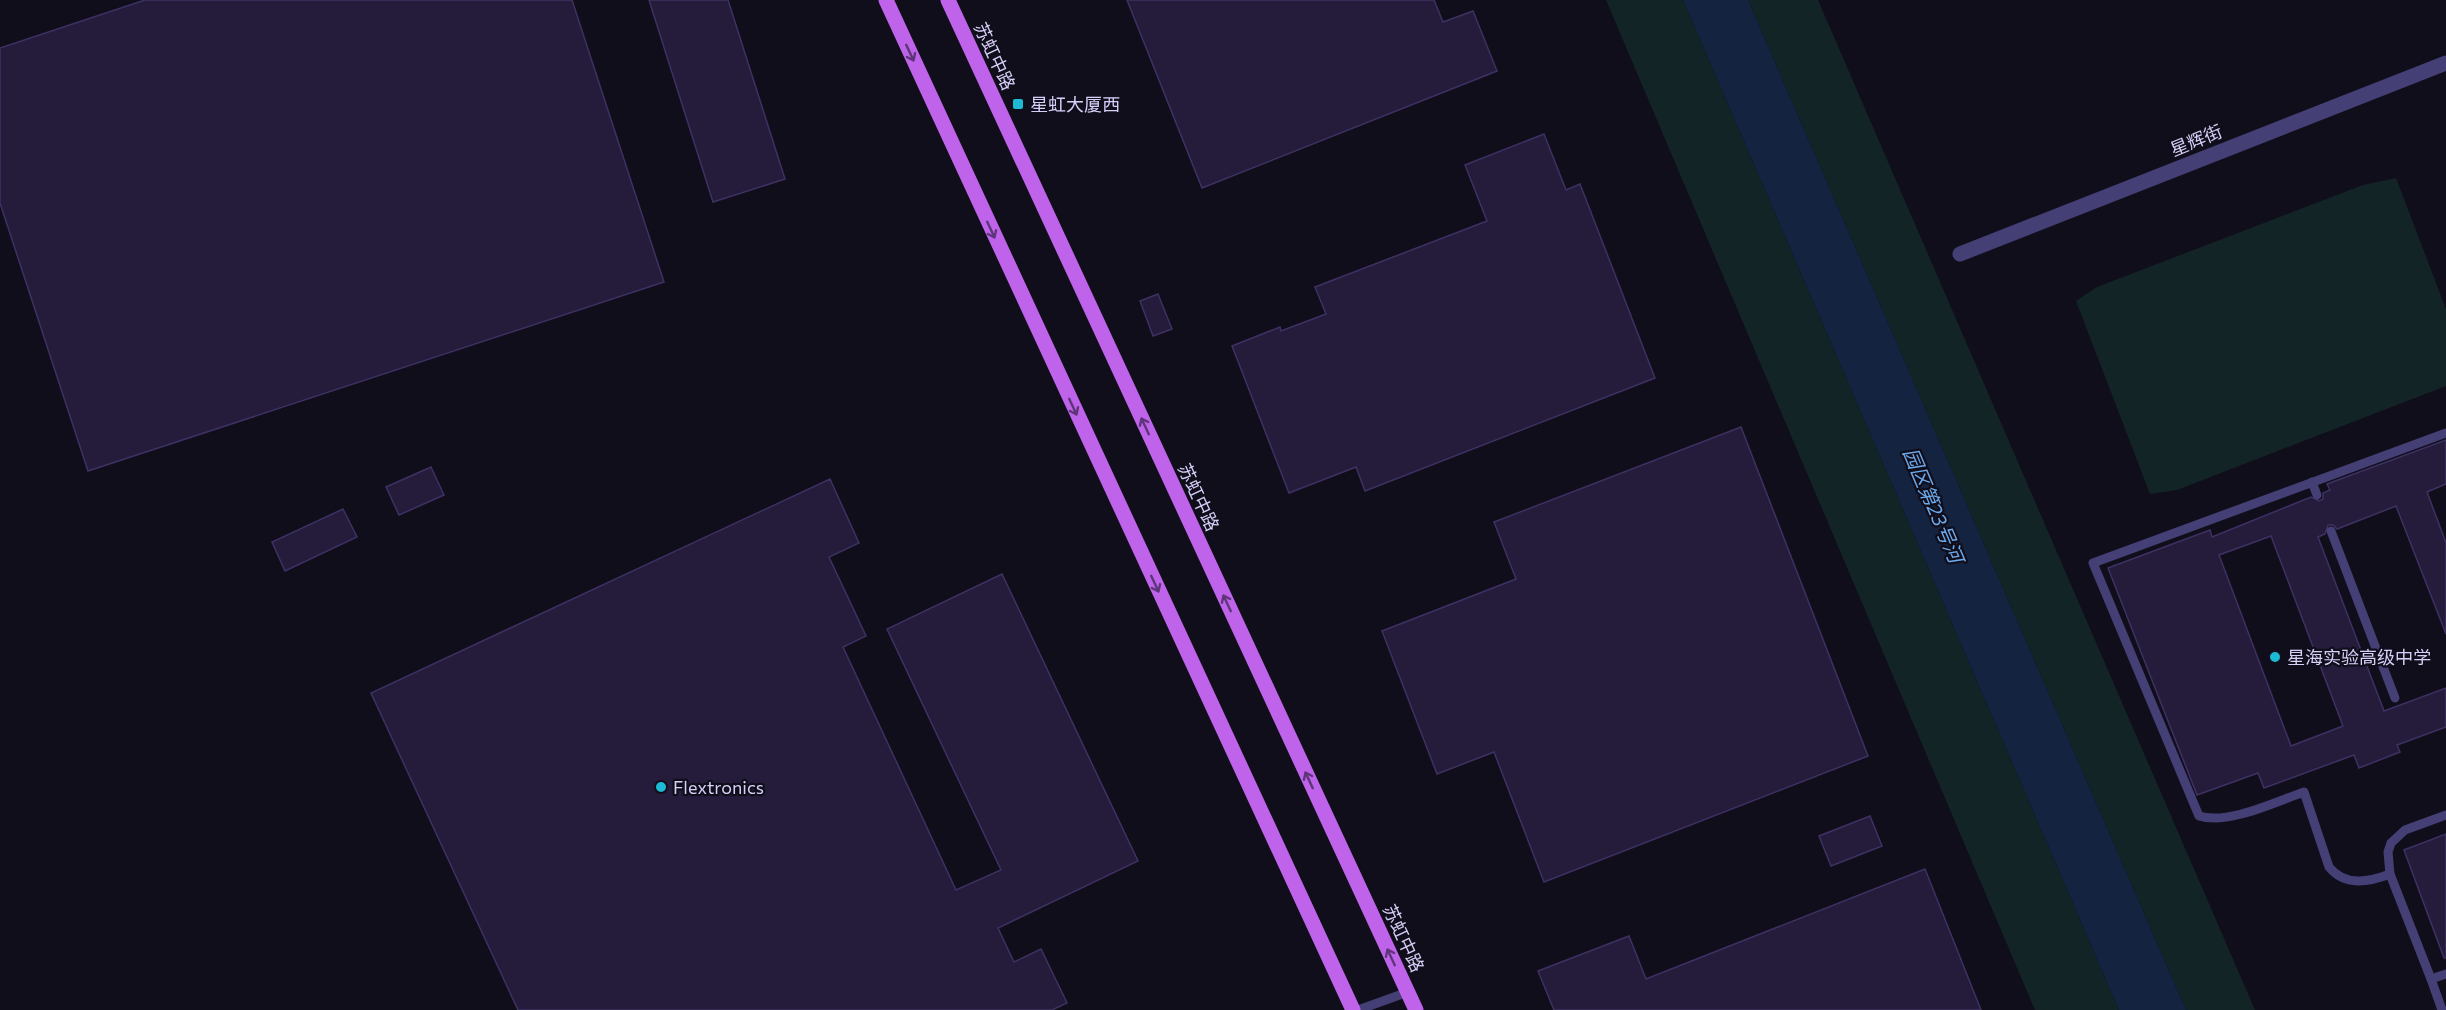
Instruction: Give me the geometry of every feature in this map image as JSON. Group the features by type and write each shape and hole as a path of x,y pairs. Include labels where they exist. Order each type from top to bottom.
{"main road":[{"path":"886,0 1353,1010"},
{"name":"苏虹中路","path":"948,0 1416,1010"}],"street":[{"name":"星辉街","path":"1960,254 2446,63"}],"lane":[{"path":"2390,874 2363,882 2335,875 2329,867 2304,792 2231,816 2210,819 2199,816 2093,563 2446,433"},
{"path":"2312,482 2317,495"},
{"path":"2331,531 2395,698"},
{"path":"2442,1010 2390,874 2388,852 2398,835 2446,815"},
{"path":"2431,980 2446,974"},
{"path":"1358,1010 1408,992"}],"shaded area":[{"path":"1606,0 1683,0 2119,1010 2035,1010"},
{"path":"1748,0 1818,0 2255,1010 2186,1010"},
{"path":"2396,178 2446,309 2446,386 2177,490 2150,494 2076,301 2097,287 2363,185"}],"water":[{"name":"园区第23号河","path":"1683,0 1748,0 2186,1010 2119,1010"}],"building":[{"path":"145,0 572,0 664,282 88,471 0,203 0,48"},
{"path":"649,0 728,0 785,179 713,202"},
{"path":"1127,0 1434,0 1443,22 1473,11 1497,71 1202,188"},
{"path":"1544,134 1566,190 1580,184 1655,378 1365,491 1356,467 1289,493 1232,346 1280,327 1281,331 1326,314 1315,287 1487,221 1465,165"},
{"path":"1158,294 1172,329 1153,336 1140,301"},
{"path":"1741,427 1868,756 1544,882 1494,752 1437,774 1382,631 1516,579 1494,522"},
{"path":"2446,440 2446,484 2427,492 2446,543 2446,634 2396,506 2337,529 2333,525 2328,525 2325,534 2318,537 2384,711 2446,688 2446,727 2397,745 2400,752 2359,768 2354,755 2264,788 2258,773 2197,795 2108,568 2210,530 2212,537 2311,497 2319,501 2323,499 2323,493 2330,490 2327,484","holes":["2271,536 2343,726 2291,746 2219,555"]},
{"path":"431,467 444,495 399,515 386,487"},
{"name":"Flextronics","path":"830,479 859,543 829,557 866,636 843,647 956,890 1001,870 887,629 1002,574 1138,861 998,928 1014,962 1041,949 1067,1003 1052,1010 518,1010 371,693"},
{"path":"343,509 357,537 285,571 272,542"},
{"path":"1870,816 1882,846 1831,866 1819,836"},
{"path":"2446,834 2446,958 2444,958 2404,850"},
{"path":"1925,869 1981,1010 1554,1010 1538,971 1629,936 1646,979"}],"place":[{"name":"星虹大厦西","path":"1018,104"},
{"name":"星海实验高级中学","path":"2275,657"},
{"name":"Flextronics","path":"661,787"}]}
